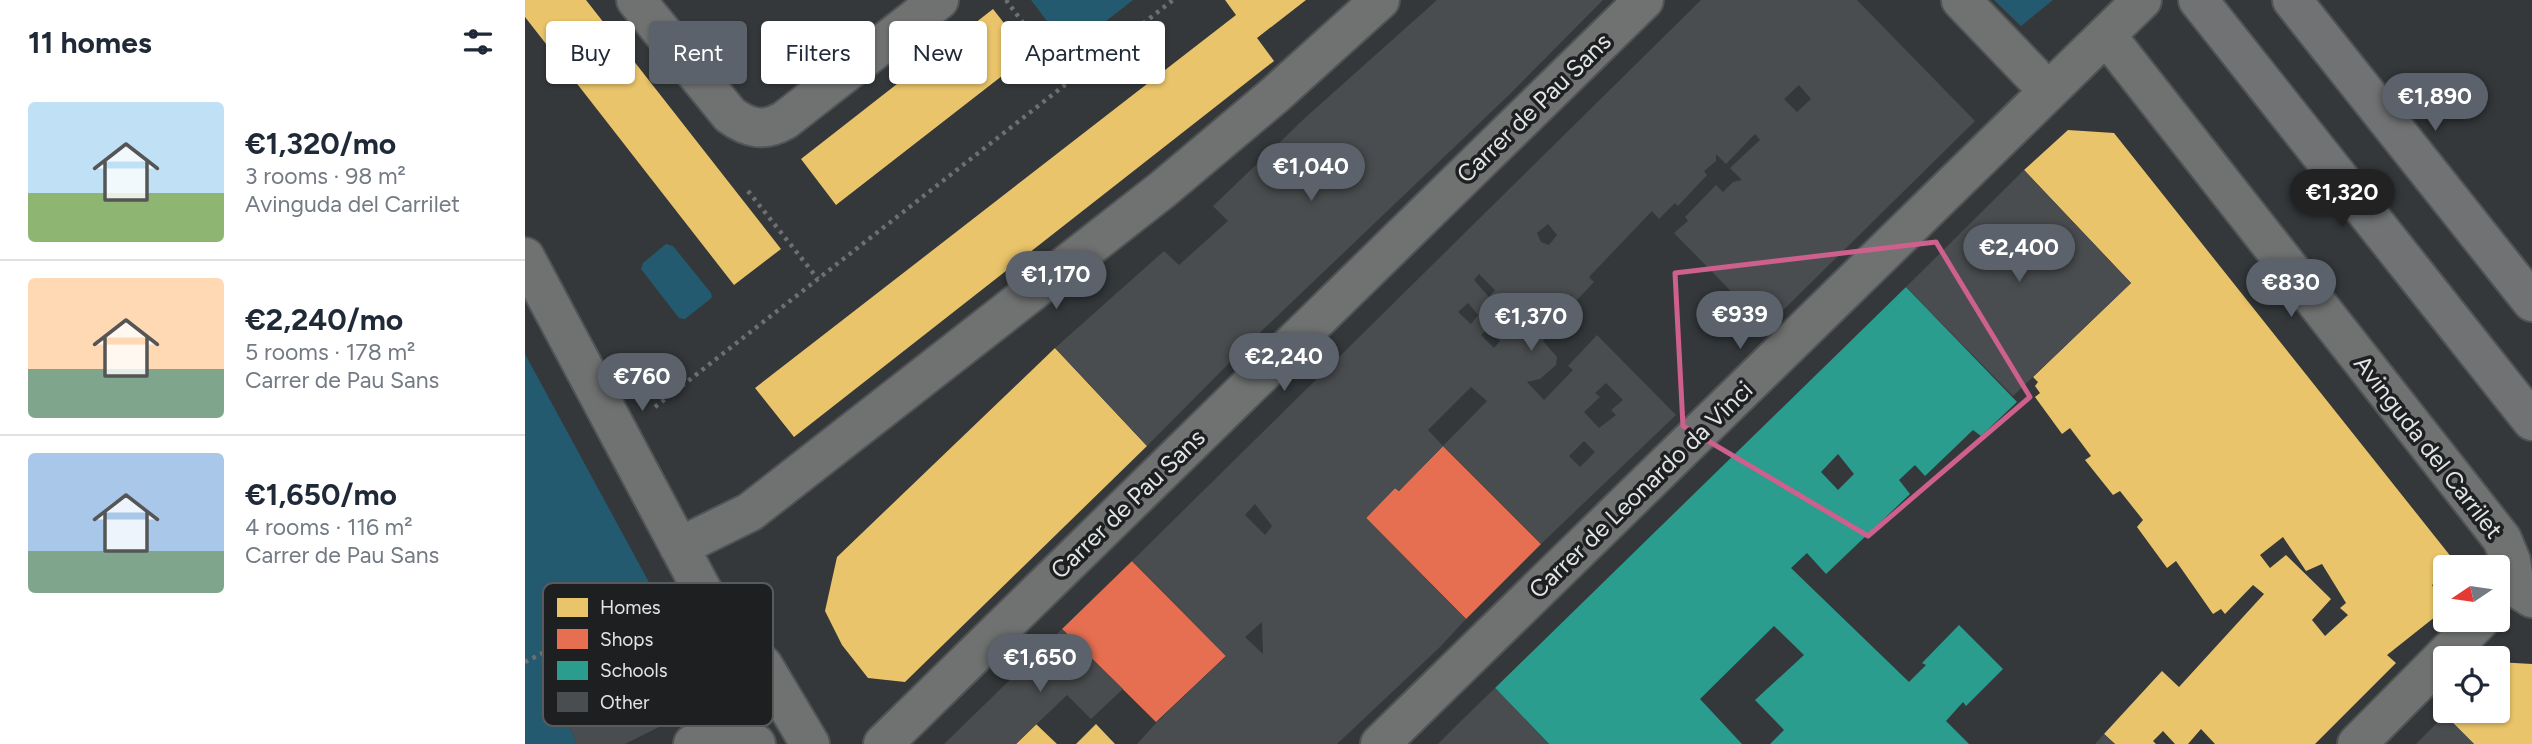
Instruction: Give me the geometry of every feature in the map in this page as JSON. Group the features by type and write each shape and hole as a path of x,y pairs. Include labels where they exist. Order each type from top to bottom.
{"main road":[{"path":"2198,0 2532,421"},
{"path":"2292,0 2532,302"}],"street":[{"path":"636,0 730,115 743,124 763,129 785,120 939,0"},
{"path":"680,547 761,504 1162,190 1276,94 1380,0"},
{"name":"Carrer de Pau Sans","path":"883,744 1644,0"},
{"path":"1961,0 2033,75"},
{"name":"Carrer de Leonardo da Vinci","path":"1380,744 2142,0"},
{"name":"Avinguda del Carrilet","path":"2106,35 2502,539 2519,590"},
{"path":"525,257 699,583"},
{"path":"2357,744 2468,632"},
{"path":"773,683 810,744"},
{"path":"744,726 750,743"},
{"path":"693,744 722,733 750,743"}],"path":[{"path":"1006,0 1022,21"},
{"path":"1146,21 1173,0"},
{"path":"655,407 1067,84"},
{"path":"748,191 818,279"},
{"path":"525,662 543,653"}],"highlighted area":[{"path":"1936,242 2030,397 1868,536 1683,426 1675,273"}],"shaded area":[{"path":"1031,0 1133,0 1106,21 1047,21"},
{"path":"1994,0 2053,0 2021,26"},
{"path":"666,244 673,246 711,293 712,297 685,319 679,318 641,269 643,263"},
{"path":"525,354 649,583 543,583 543,726 569,726 577,744 525,744"}],"building: Homes":[{"path":"525,0 586,0 602,21 546,21 546,44 525,17"},
{"path":"1225,0 1306,0 1257,38 1274,61 794,437 755,388 1147,84 1165,84 1165,70 1236,15"},
{"path":"993,9 1002,21 1001,77 836,205 801,159 897,84 987,84 987,21 978,21"},
{"path":"635,63 649,84 652,84 781,249 734,285 577,84 635,84"},
{"path":"2068,130 2114,133 2450,555 2433,555 2433,619 2387,655 2396,663 2315,744 2215,744 2201,729 2188,744 2175,744 2163,731 2153,741 2156,744 2115,744 2104,734 2162,671 2179,687 2264,594 2253,585 2225,614 2221,609 2213,614 2176,561 2167,568 2137,527 2143,520 2120,491 2113,495 2085,460 2091,456 2070,428 2062,434 2035,397 2040,393 2035,386 2038,382 2033,377 2131,283 2024,170","holes":["2283,537 2306,571 2322,564 2346,603 2340,608 2348,615 2325,636 2312,620 2331,599 2286,555 2270,568 2260,555"]},
{"path":"1055,348 1147,446 905,682 868,678 842,645 825,611 837,557"},
{"path":"2510,663 2532,664 2532,744 2474,744 2453,723 2510,723"},
{"path":"1036,724 1057,744 1016,744"},
{"path":"1096,724 1115,744 1076,744"}],"building: Shops":[{"path":"1443,446 1541,544 1466,619 1366,518 1395,488 1399,491"},
{"path":"1132,561 1226,656 1156,722 1062,629"}],"building: Schools":[{"path":"1906,287 2017,402 1981,436 1973,430 1925,476 1915,465 1899,480 1910,494 1826,574 1807,553 1791,568 1909,682 1926,665 1922,663 1959,625 2003,669 1966,706 1963,702 1946,721 1969,744 1770,744 1784,730 1755,700 1804,655 1774,626 1700,699 1742,744 1549,744 1495,688","holes":["1838,454 1854,474 1838,490 1821,472"]}],"building: Other":[{"path":"1437,0 1603,0 1510,94 1250,342 1147,446 1055,348 1164,251 1179,265 1228,221 1213,206 1306,117"},
{"path":"1701,0 1857,0 1975,121 1766,327 1674,233 1688,221 1685,217 1716,185 1723,192 1733,182 1742,180 1730,168 1760,140 1755,134 1726,164 1716,154 1716,161 1704,171 1707,175 1678,206 1675,203 1659,219 1652,211 1589,277 1594,282 1577,300 1571,295 1563,299 1573,310 1543,341 1557,357 1556,365 1540,379 1527,382 1544,400 1573,370 1568,366 1597,335 1676,415 1541,544 1443,446 1399,491 1395,488 1366,518 1466,619 1439,648 1337,744 1137,744 1226,656 1132,561","holes":["1799,85 1811,99 1797,112 1784,99","1548,224 1557,235 1549,245 1541,242 1537,233","1479,274 1495,290 1489,297 1474,280","1468,303 1478,315 1471,324 1458,312","1516,314 1531,327 1525,332 1510,318","1488,328 1500,341 1494,348 1481,335","1606,383 1623,400 1611,410 1616,415 1599,428 1584,412 1600,397 1595,393","1471,387 1487,401 1443,446 1428,430","1584,441 1595,452 1580,467 1569,456","1255,504 1272,526 1265,535 1245,515","1262,622 1263,654 1245,637"]},
{"path":"2024,170 2131,283 2013,396 1906,287"},
{"path":"1062,629 1123,689 1091,719 1067,695 1016,744 944,744"},
{"path":"1495,688 1549,744 1438,744 1463,719"},
{"path":"2437,723 2453,723 2474,744 2416,744"},
{"path":"569,726 661,726 625,744 577,744"},
{"path":"2104,734 2115,744 2095,744"}]}
